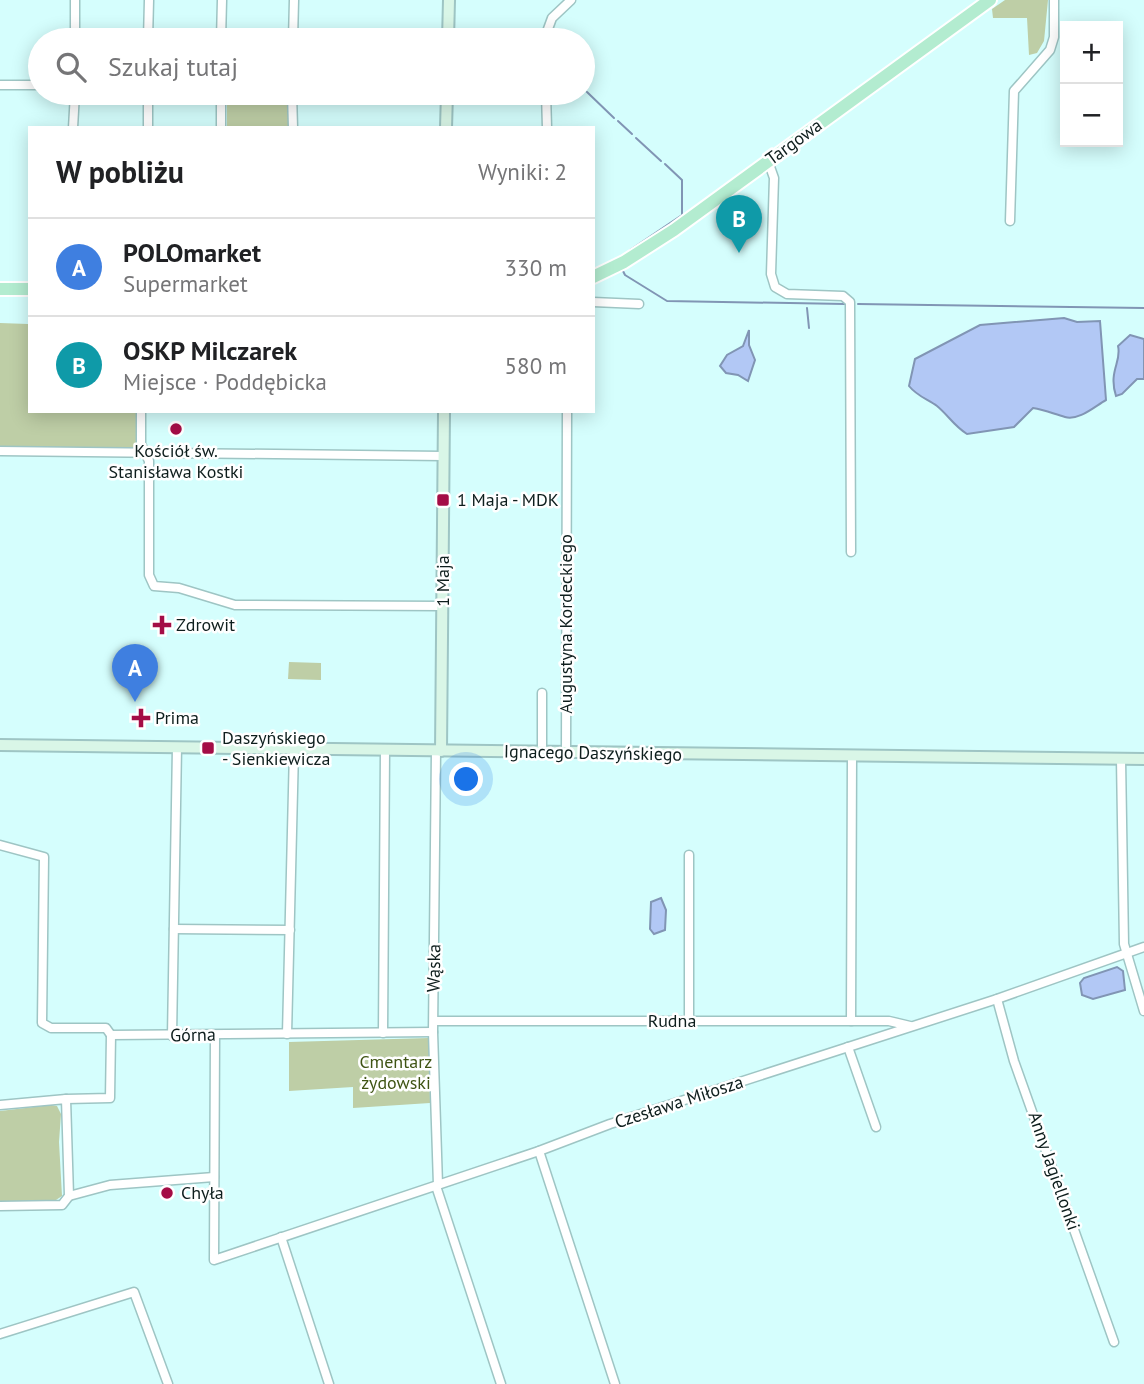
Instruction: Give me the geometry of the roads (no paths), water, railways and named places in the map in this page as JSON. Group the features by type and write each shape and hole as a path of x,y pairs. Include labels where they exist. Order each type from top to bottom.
{"main road":[{"name":"Targowa","path":"595,276 640,253 990,0"},
{"path":"0,289 28,289"}],"street":[{"path":"75,0 75,28"},
{"path":"148,28 149,0"},
{"path":"221,28 222,0"},
{"path":"293,28 294,0"},
{"path":"448,28 449,0"},
{"path":"548,28 552,18 571,0"},
{"path":"1010,221 1014,91 1050,50 1054,37 1054,0"},
{"path":"0,85 28,85"},
{"path":"73,126 74,105"},
{"path":"148,105 148,126"},
{"path":"221,105 221,126"},
{"path":"292,105 293,126"},
{"path":"446,126 447,105"},
{"path":"546,105 547,126"},
{"path":"768,161 774,178 771,274 775,287 787,294 844,296 850,302 851,552"},
{"path":"595,302 639,304"},
{"path":"141,413 141,444 149,461 150,583 235,605 442,606"},
{"name":"1 Maja","path":"439,751 444,413"},
{"name":"Augustyna Kordeckiego","path":"566,753 567,413"},
{"path":"0,451 443,456"},
{"path":"542,693 542,753"},
{"name":"Ignacego Daszyńskiego","path":"0,745 1144,759"},
{"path":"172,1036 177,747"},
{"path":"288,1034 294,750"},
{"path":"386,750 383,1033 433,1032"},
{"name":"Wąska","path":"439,751 433,1021 437,1186 501,1384"},
{"path":"851,1021 852,756"},
{"path":"1121,759 1125,954 1144,1012"},
{"name":"Górna","path":"0,845 44,857 40,1019 46,1027 106,1028 111,1035 383,1033"},
{"path":"689,855 689,1021"},
{"path":"174,929 290,930"},
{"name":"Czesława Miłosza","path":"214,1177 214,1260 539,1151 610,1124 997,999 1144,947"},
{"name":"Anny Jagiellonki","path":"997,999 1010,1049 1114,1342"},
{"name":"Rudna","path":"433,1021 889,1021 910,1026"},
{"path":"0,1105 110,1098 111,1035"},
{"path":"0,1206 62,1205 69,1196 110,1185 214,1177 215,1035"},
{"path":"848,1046 876,1127"},
{"path":"66,1099 69,1196"},
{"path":"539,1151 615,1384"},
{"path":"281,1237 329,1384"},
{"path":"0,1334 134,1292 168,1384"}],"water":[{"path":"1064,318 1077,322 1100,321 1106,400 1081,415 1070,418 1033,408 1014,427 967,434 937,406 909,386 915,359 980,325"},
{"path":"749,330 749,345 755,360 748,381 738,375 726,373 720,366 727,355 743,346"},
{"path":"1130,335 1144,339 1144,379 1137,379 1122,394 1116,396 1114,373 1118,346"},
{"path":"661,898 666,910 665,930 654,934 650,929 651,902"},
{"path":"1117,967 1123,971 1125,990 1093,999 1082,995 1080,983 1084,978"}],"waterway":[{"path":"595,100 614,118"},
{"path":"618,121 632,134"},
{"path":"636,138 661,161"},
{"path":"630,250 682,215 682,180 665,164"},
{"path":"623,271 625,275 667,301 845,304"},
{"path":"858,304 1144,308"},
{"path":"807,308 809,328"}],"place":[{"name":"OSKP Milczarek","path":"739,253"},
{"name":"Kościół św. Stanisława Kostki","path":"176,429"},
{"name":"1 Maja - MDK","path":"443,500"},
{"name":"Zdrowit","path":"162,625"},
{"name":"POLOmarket","path":"135,702"},
{"name":"Prima","path":"141,718"},
{"name":"Daszyńskiego - Sienkiewicza","path":"208,748"},
{"name":"Chyła","path":"167,1193"}],"park label":[{"name":"Cmentarz żydowski","path":"396,1072"}]}
